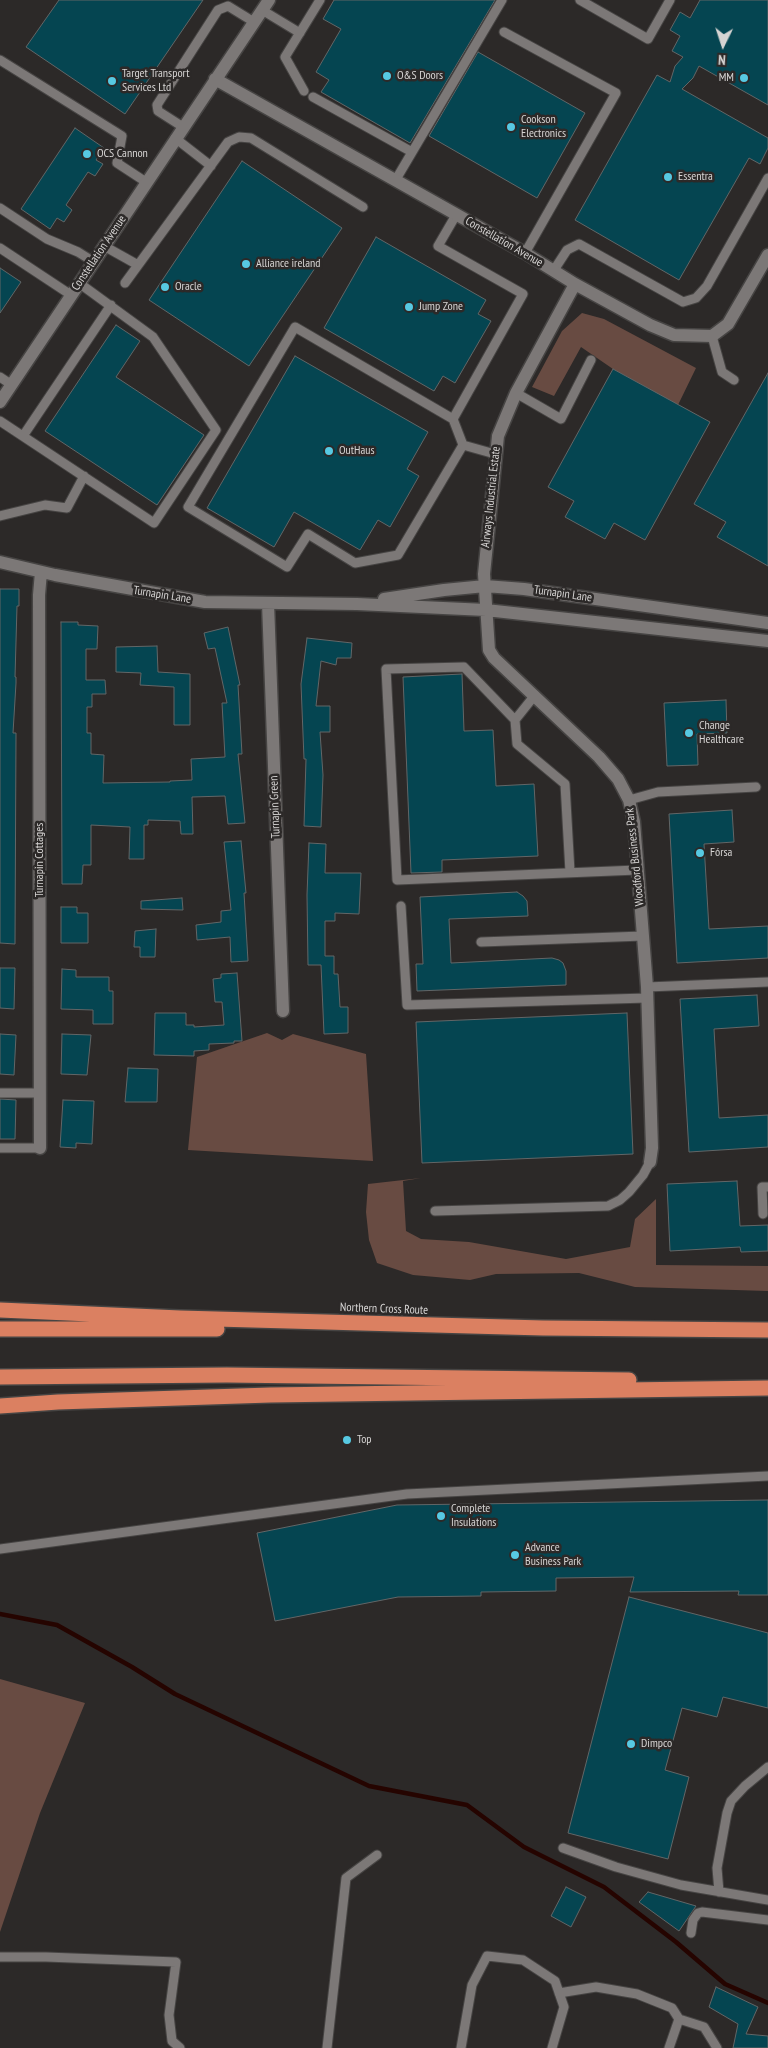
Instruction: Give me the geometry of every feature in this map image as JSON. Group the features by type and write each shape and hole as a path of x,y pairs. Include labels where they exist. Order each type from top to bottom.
{"highway":[{"name":"Northern Cross Route","path":"0,1310 189,1318 543,1328 768,1330"},
{"path":"0,1329 543,1328"},
{"path":"0,1377 226,1375 768,1381"},
{"path":"0,1406 58,1402 270,1395 768,1388"}],"street":[{"name":"Constellation Avenue","path":"0,402 175,138 266,5"},
{"name":"Constellation Avenue","path":"215,79 650,325 674,335 712,336"},
{"path":"712,336 728,324 768,255"},
{"name":"Airways Industrial Estate","path":"486,610 484,574 498,436 516,393 575,284"},
{"name":"Turnapin Lane","path":"0,562 148,593 205,602 357,604 486,610 768,641"},
{"name":"Turnapin Cottages","path":"40,1148 39,595 41,572"},
{"name":"Turnapin Lane","path":"357,604 444,590 485,586 524,589 768,622"},
{"name":"Turnapin Green","path":"268,603 283,1012"},
{"name":"Woodford Business Park","path":"486,610 489,650 494,658 599,757 618,779 630,800 634,822 647,992 652,1148 650,1162"}],"lane":[{"path":"304,91 285,57 320,0"},
{"path":"395,181 502,0"},
{"path":"580,0 648,39 670,0"},
{"path":"266,5 300,33"},
{"path":"183,127 158,111 157,105 218,10 228,6 254,22"},
{"path":"504,32 616,93 525,253"},
{"path":"0,60 122,136 117,163 146,182"},
{"path":"314,97 412,152"},
{"path":"126,283 228,142 239,137 250,138 363,207"},
{"path":"175,138 211,166"},
{"path":"554,270 567,250 579,244 683,302 696,298 707,286 768,178"},
{"path":"0,208 47,239 78,252 94,262"},
{"path":"452,419 523,294 438,246 456,215"},
{"path":"104,246 138,265"},
{"path":"0,248 71,295"},
{"path":"0,421 154,523 216,430 153,337 79,283"},
{"path":"23,436 111,305"},
{"path":"296,327 452,419 462,445 398,556 355,563 308,534 287,567 188,507 296,327"},
{"path":"712,336 722,372 734,380"},
{"path":"516,393 561,419 591,360"},
{"path":"0,377 12,385"},
{"path":"462,445 495,454"},
{"path":"0,516 45,505 67,508 84,476"},
{"path":"570,872 565,784 518,744 515,720 464,667 386,669 397,880 638,870"},
{"path":"515,720 535,695"},
{"path":"630,800 658,792 756,787"},
{"path":"401,906 407,1005 647,992 768,982"},
{"path":"481,942 643,936"},
{"path":"0,1093 40,1094"},
{"path":"0,1148 40,1148"},
{"path":"435,1211 608,1206 620,1200 628,1192 643,1175 650,1162"},
{"path":"763,1214 762,1187 768,1187"},
{"path":"0,1549 406,1494 768,1476"},
{"path":"718,1892 717,1868 726,1813 731,1801 768,1767"},
{"path":"563,1848 635,1872 681,1884 768,1900"},
{"path":"328,2048 346,1878 377,1855"},
{"path":"692,1934 693,1920 702,1912 768,1920"},
{"path":"461,2048 472,1985 487,1956 523,1960 554,1981 564,2007 552,2048"},
{"path":"0,1957 176,1962 169,2015 172,2041 180,2048"},
{"path":"559,1993 596,1987 637,1994 672,2008 679,2019 704,2027 717,2048"},
{"path":"670,2048 679,2019"}],"shaded area":[{"path":"582,313 604,319 696,368 678,405 613,369 581,347 554,396 532,387 562,331"},
{"path":"267,1033 282,1040 293,1034 366,1054 373,1161 188,1150 197,1057"},
{"path":"421,1178 403,1181 406,1231 421,1239 469,1242 566,1259 630,1247 635,1219 656,1199 656,1265 768,1266 768,1291 635,1287 579,1273 496,1274 470,1280 413,1275 377,1263 369,1240 366,1212 368,1184"},
{"path":"0,1679 85,1703 40,1813 0,1932"}],"building":[{"name":"Target Transport Services Ltd","path":"59,0 203,0 125,114 26,47"},
{"name":"O&S Doors","path":"334,0 495,0 410,143 321,92 329,80 316,72 341,29 323,19"},
{"name":"Essentra","path":"700,0 768,0 768,105 699,66 693,78 682,89 768,138 768,148 760,164 749,158 679,280 575,220 657,75 670,82 675,66 683,57 672,51 680,36 670,30 680,12 690,18"},
{"name":"Cookson Electronics","path":"478,52 585,113 537,198 429,136"},
{"path":"75,128 104,148 96,160 103,164 95,176 88,172 66,205 72,210 64,222 57,218 50,229 21,209"},
{"name":"Alliance ireland","path":"242,161 342,228 249,366 149,300"},
{"name":"Jump Zone","path":"376,237 486,300 478,314 491,321 455,383 443,376 434,391 324,328"},
{"path":"0,268 21,282 0,313"},
{"path":"116,325 140,341 116,377 204,435 157,505 45,431"},
{"name":"OutHaus","path":"295,356 428,432 407,469 419,476 390,527 378,520 360,550 294,512 274,547 207,508"},
{"path":"613,369 710,422 645,540 614,523 605,539 565,517 574,501 548,487"},
{"path":"768,373 768,566 717,537 726,522 694,504"},
{"path":"0,589 19,589 13,733 16,733 15,944 0,943"},
{"path":"61,622 78,622 78,625 98,626 97,649 86,649 86,680 105,680 106,694 92,694 92,707 87,707 87,733 91,733 91,754 104,755 103,783 192,780 191,759 225,757 222,703 227,703 215,648 208,649 204,633 228,627 240,685 238,685 242,754 238,754 245,823 228,824 225,796 192,797 193,834 181,834 180,821 148,820 148,825 144,825 144,859 129,859 130,827 91,825 91,865 83,865 82,884 62,884"},
{"path":"307,638 352,643 351,658 337,658 336,665 321,661 316,706 330,706 330,732 320,732 323,775 321,827 304,826 306,759 304,759 301,684"},
{"path":"157,646 158,672 190,674 190,725 174,725 174,687 140,685 141,673 116,672 116,647"},
{"path":"462,674 464,731 493,730 496,786 534,784 538,856 442,860 442,872 411,873 403,677"},
{"name":"Change Healthcare","path":"726,700 727,733 697,734 698,765 667,766 664,703"},
{"path":"732,810 734,842 704,844 709,929 768,926 768,958 677,963 669,814"},
{"path":"241,841 246,893 244,893 248,961 231,962 230,937 197,940 196,925 221,922 221,911 231,910 224,842"},
{"path":"309,843 326,844 325,873 361,873 359,914 335,913 335,921 325,921 325,956 334,956 334,974 338,974 340,1007 348,1007 348,1033 324,1034 321,965 308,965 307,895"},
{"path":"517,892 527,901 528,916 449,919 451,963 552,958 563,963 566,971 566,985 417,991 416,964 423,964 420,897"},
{"path":"182,898 183,910 141,909 141,901"},
{"path":"61,907 77,907 77,913 88,913 88,943 61,943"},
{"path":"156,929 155,957 140,957 140,947 134,947 135,931"},
{"path":"0,968 15,968 14,1009 0,1008"},
{"path":"62,969 76,970 76,977 109,977 109,991 113,991 113,1024 93,1024 93,1010 61,1009"},
{"path":"237,973 242,1041 209,1044 209,1050 194,1051 194,1056 154,1055 155,1013 186,1013 186,1025 194,1025 194,1027 224,1025 222,1002 215,1002 213,979 221,978 221,974"},
{"path":"757,995 759,1026 714,1029 719,1118 768,1115 768,1147 689,1152 680,999"},
{"path":"627,1013 633,1154 422,1163 416,1022"},
{"path":"0,1034 16,1035 14,1075 0,1074"},
{"path":"62,1034 91,1035 87,1075 61,1074"},
{"path":"128,1068 158,1069 157,1102 125,1102"},
{"path":"0,1099 16,1100 15,1139 0,1139"},
{"path":"63,1100 94,1101 92,1144 76,1143 76,1148 60,1147"},
{"path":"737,1181 740,1226 768,1225 768,1251 741,1252 740,1247 670,1251 667,1184"},
{"name":"Advance Business Park","path":"768,1500 768,1595 738,1595 739,1591 630,1592 634,1577 556,1578 556,1591 481,1592 481,1596 398,1597 275,1621 257,1533 397,1505"},
{"name":"Dimpco","path":"629,1597 768,1633 768,1708 723,1697 717,1717 682,1708 665,1770 689,1777 668,1859 568,1833"},
{"path":"566,1887 586,1897 571,1927 551,1916"},
{"path":"648,1892 696,1906 679,1931 639,1902"},
{"path":"716,1987 758,2007 746,2034 768,2036 768,2048 733,2048 738,2024 709,2007"}],"waterway":[{"path":"0,1614 57,1625 132,1667 175,1694 369,1786 467,1805 524,1847 604,1887 676,1942 725,1984 768,2003"}],"place":[{"name":"O&S Doors","path":"387,76"},
{"name":"MM","path":"744,78"},
{"name":"Target Transport Services Ltd","path":"112,81"},
{"name":"Cookson Electronics","path":"511,127"},
{"name":"OCS Cannon","path":"87,154"},
{"name":"Essentra","path":"668,177"},
{"name":"Alliance ireland","path":"246,264"},
{"name":"Oracle","path":"165,287"},
{"name":"Jump Zone","path":"409,307"},
{"name":"OutHaus","path":"329,451"},
{"name":"Change Healthcare","path":"689,733"},
{"name":"Fórsa","path":"700,853"},
{"name":"Top","path":"347,1440"},
{"name":"Complete Insulations","path":"441,1516"},
{"name":"Advance Business Park","path":"515,1555"},
{"name":"Dimpco","path":"631,1744"}]}
